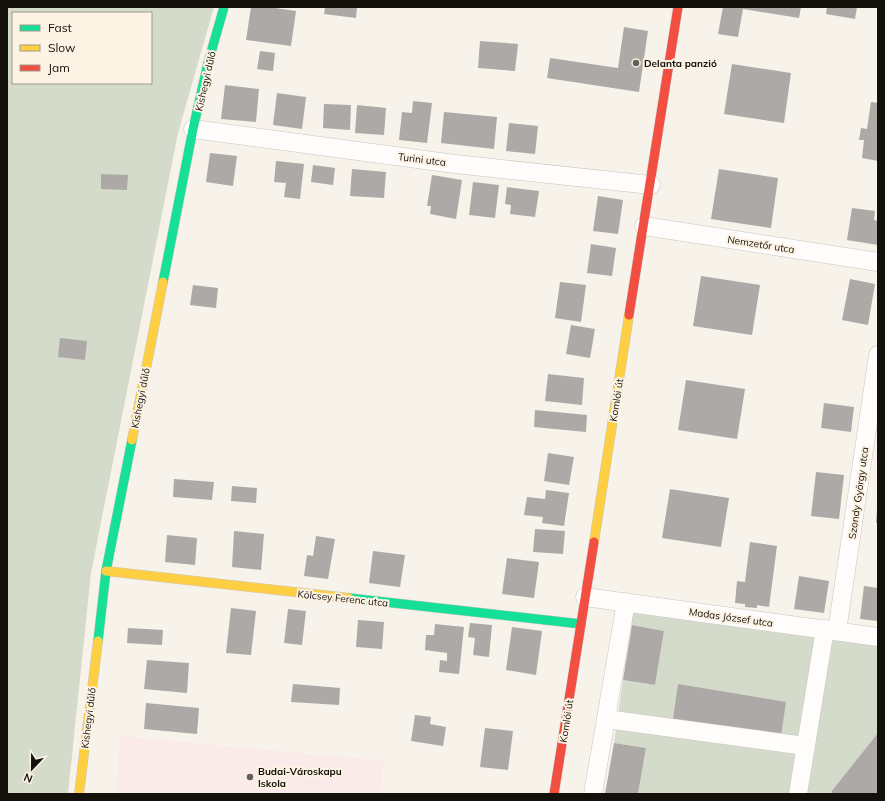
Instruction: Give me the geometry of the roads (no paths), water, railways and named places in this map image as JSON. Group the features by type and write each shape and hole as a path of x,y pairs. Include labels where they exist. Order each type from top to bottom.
{"street":[{"name":"Kishegyi dűlő","path":"79,794 106,571 193,129 208,63 224,7"},
{"name":"Komlói út","path":"554,794 678,7"},
{"name":"Turini utca","path":"193,129 455,164 651,185"},
{"name":"Nemzetőr utca","path":"644,226 878,262"},
{"name":"Szondy György utca","path":"798,794 805,746 831,630 878,355"},
{"name":"Kölcsey Ferenc utca","path":"106,571 581,624"},
{"name":"Madas József utca","path":"585,597 878,637"},
{"path":"593,794 626,602"},
{"path":"606,719 805,746"}],"place":[{"name":"Delanta panzió","path":"636,63"},
{"name":"Budai-Városkapu Iskola","path":"250,777"}]}
